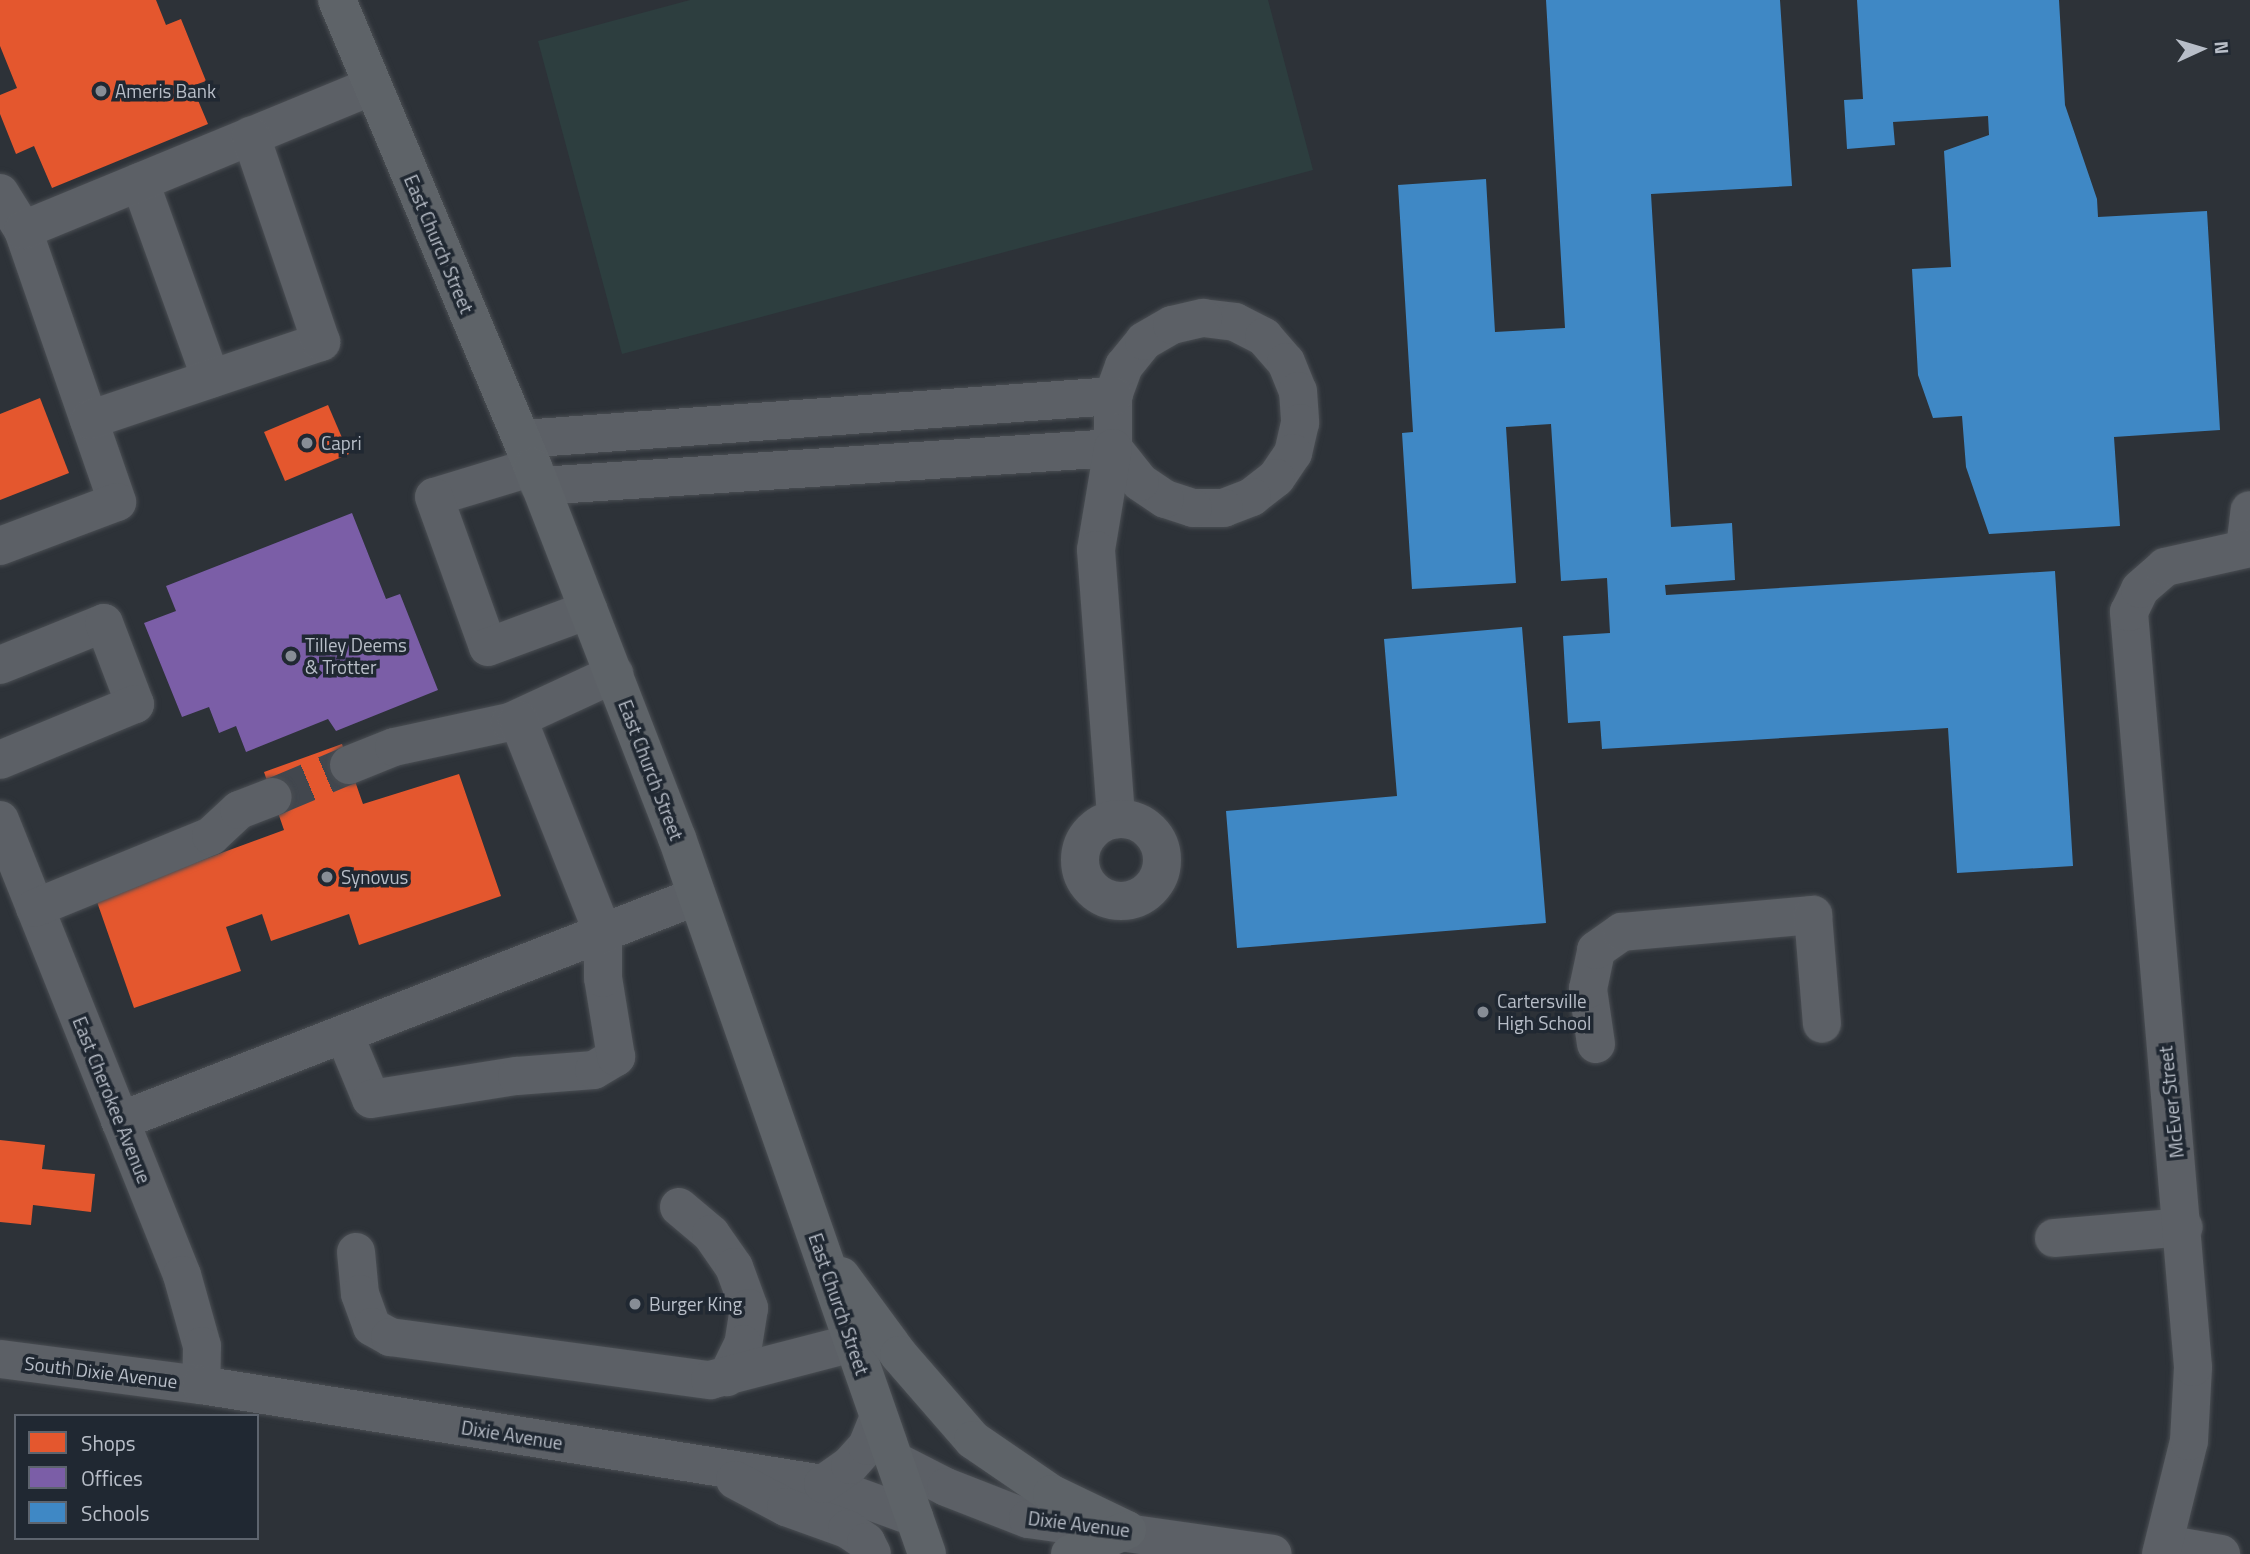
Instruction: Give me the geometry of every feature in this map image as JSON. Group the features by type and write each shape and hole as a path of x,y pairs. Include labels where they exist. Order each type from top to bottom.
{"main road":[{"name":"East Church Street","path":"337,0 532,464 614,674 697,896 927,1554"},
{"path":"819,1247 899,1355 973,1440 1052,1494 1127,1530"},
{"path":"905,1554 914,1517"},
{"path":"1070,1554 1127,1530"}],"street":[{"path":"23,230 373,86"},
{"path":"89,420 321,342 251,136"},
{"path":"140,182 212,379"},
{"path":"0,192 23,230 117,502 0,546"},
{"path":"1114,448 1140,482 1165,499 1194,508 1224,508 1252,497 1276,478 1293,453 1300,424 1298,391 1286,362 1264,337 1235,323 1203,318 1171,325 1144,341 1124,366 1113,396 1114,448 1096,550 1116,819"},
{"path":"588,610 488,647 434,498 532,464 1113,396"},
{"path":"532,464 1114,448"},
{"path":"2247,548 2250,510"},
{"name":"McEver Street","path":"2163,1549 2189,1441 2192,1404 2184,1227 2129,612 2140,589 2165,567 2247,548"},
{"path":"0,665 104,623 135,704 0,760"},
{"path":"349,765 394,747 518,719 614,674"},
{"path":"344,1034 371,1100 517,1076 594,1070 616,1057 603,978 603,933 518,719"},
{"path":"35,908 211,836 239,810 273,797"},
{"name":"East Cherokee Avenue","path":"2,833 35,908 194,1312 202,1346 201,1385"},
{"path":"120,1121 697,896"},
{"path":"1596,1044 1588,989 1596,950 1622,932 1812,915 1822,1024"},
{"path":"679,1207 711,1234 734,1267 748,1308 743,1344 727,1377"},
{"path":"2054,1238 2184,1227"},
{"path":"356,1252 360,1294 372,1327 390,1337 677,1378 727,1377 853,1343"},
{"name":"South Dixie Avenue","path":"0,1359 201,1385"},
{"name":"Dixie Avenue","path":"201,1385 822,1484 914,1517"},
{"path":"822,1484 850,1465 867,1446 879,1417"},
{"name":"Dixie Avenue","path":"895,1461 1028,1519 1127,1530 1273,1554"},
{"path":"713,1466 786,1507 847,1529 866,1542 872,1554"},
{"path":"2163,1549 2221,1554"}],"shaded area":[{"path":"690,0 1268,0 1313,170 622,354 538,41"}],"building: Shops":[{"name":"Ameris Bank","path":"0,0 156,0 166,25 181,19 206,81 192,86 208,124 52,188 34,146 16,154 0,114 0,95 17,88 0,46"},
{"path":"40,398 69,473 0,500 0,414"},
{"name":"Capri","path":"328,405 349,454 285,481 264,432"},
{"name":"Synovus","path":"342,744 363,804 459,774 501,896 359,945 349,914 271,941 262,914 226,927 241,971 134,1008 96,899 284,830 264,772"},
{"path":"0,1140 45,1145 42,1169 95,1174 91,1212 33,1205 31,1225 0,1222"}],"building: Offices":[{"name":"Tilley Deems & Trotter","path":"352,513 386,599 400,594 438,690 336,731 328,719 246,752 236,726 219,733 209,707 182,717 144,623 176,611 166,586"}],"building: Schools":[{"path":"1546,0 1780,0 1792,186 1651,194 1671,527 1732,523 1735,580 1665,585 1666,595 2055,571 2073,866 1957,873 1948,728 1602,749 1600,721 1568,723 1563,636 1610,633 1607,578 1561,581 1551,424 1506,427 1516,583 1412,589 1402,433 1413,432 1398,185 1486,179 1495,332 1565,328"},
{"path":"1857,0 2059,0 2065,105 2097,199 2098,217 2207,211 2220,430 2114,437 2120,526 1989,534 1966,467 1962,416 1933,418 1918,375 1912,269 1951,267 1944,151 1989,135 1988,116 1893,122 1895,145 1847,149 1844,100 1863,99"},
{"path":"1522,627 1546,923 1237,948 1226,811 1397,796 1384,639"}],"tunnel":[{"path":"273,797 349,765"}],"place":[{"name":"Ameris Bank","path":"101,91"},
{"name":"Capri","path":"307,443"},
{"name":"Tilley Deems & Trotter","path":"291,656"},
{"name":"Synovus","path":"327,877"},
{"name":"Cartersville High School","path":"1483,1012"},
{"name":"Burger King","path":"635,1304"}]}
